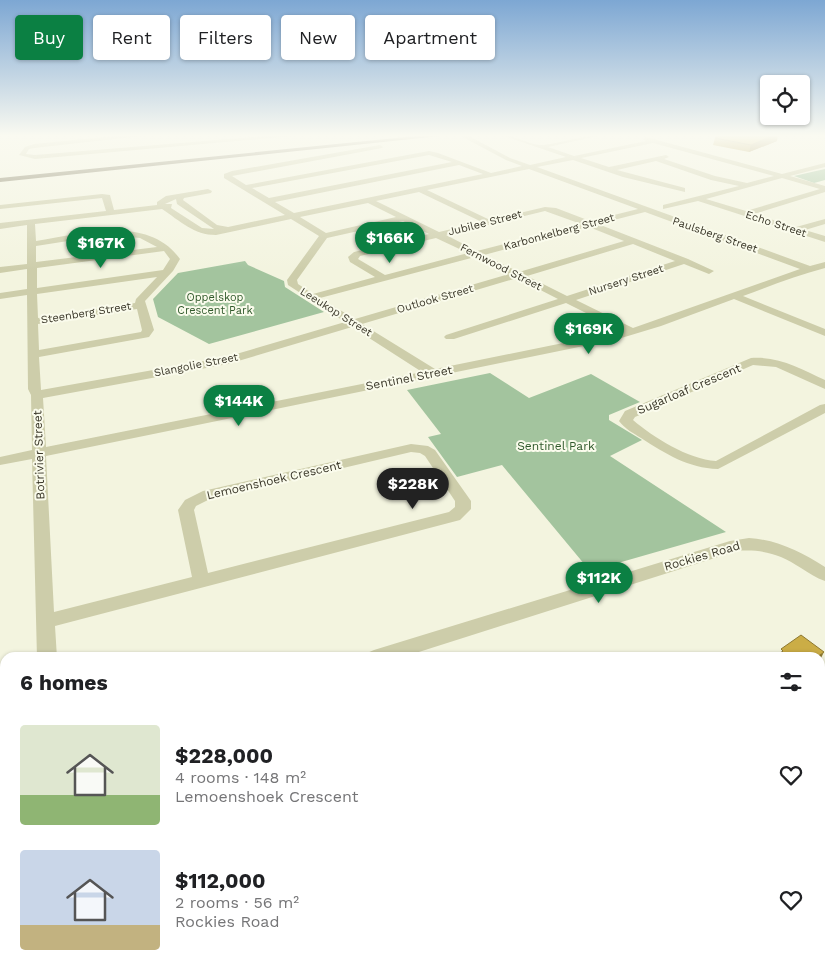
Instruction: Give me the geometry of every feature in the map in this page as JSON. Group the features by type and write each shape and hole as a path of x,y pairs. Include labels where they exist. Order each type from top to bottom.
{"street":[{"path":"236,180 324,236 404,218"},
{"path":"245,187 281,180"},
{"path":"268,201 372,180"},
{"path":"397,180 489,222"},
{"path":"208,191 182,200 163,200 160,204 202,231 216,232 465,180"},
{"name":"Paulsberg Street","path":"561,180 825,274"},
{"path":"648,180 682,190"},
{"path":"730,180 748,186"},
{"path":"666,207 768,180"},
{"path":"797,180 825,189"},
{"path":"745,214 825,189"},
{"path":"0,207 102,196 107,197 111,213"},
{"name":"Echo Street","path":"699,199 825,239"},
{"path":"182,200 214,227 233,229"},
{"name":"Fernwood Street","path":"370,201 632,332"},
{"path":"0,226 163,206"},
{"name":"Jubilee Street","path":"383,278 353,260 353,257 357,254 545,208 589,223 708,271"},
{"name":"Karbonkelberg Street","path":"312,297 642,210"},
{"path":"796,230 825,221"},
{"name":"Botrivier Street","path":"31,222 34,390 37,395 48,652"},
{"path":"31,244 123,233 152,240 167,248 175,259 166,273 149,289 140,301 148,330 145,335 33,355"},
{"name":"Leeukop Street","path":"324,236 291,282 293,285 432,373"},
{"name":"Outlook Street","path":"353,323 634,241"},
{"path":"0,270 167,248"},
{"name":"Nursery Street","path":"450,337 685,261"},
{"name":"Sentinel Street","path":"0,461 632,332 825,265"},
{"path":"0,296 166,273"},
{"path":"735,296 825,333"},
{"name":"Steenberg Street","path":"33,322 140,305"},
{"name":"Slangolie Street","path":"37,395 228,360 353,323"},
{"name":"Sugarloaf Crescent","path":"825,385 776,363 762,360 751,362 665,398 630,414 626,421 633,428 689,460 704,465 718,464 825,408"},
{"name":"Lemoenshoek Crescent","path":"47,621 454,516 463,509 463,501 430,454 423,450 411,448 203,496 190,503 186,510 201,581"},
{"name":"Rockies Road","path":"393,652 736,545 759,544 781,549 825,575"}],"green space":[{"path":"807,180 824,180 814,183"},
{"name":"Oppelskop Crescent Park","path":"245,261 248,265 284,281 285,287 324,312 209,344 158,317 153,299 178,273"},
{"name":"Sentinel Park","path":"490,373 529,398 591,374 640,402 609,415 609,420 642,440 610,456 726,532 590,571 502,465 457,477 428,437 441,434 407,390"}],"building":[{"path":"801,635 824,652 782,652 783,651 781,649"}]}
